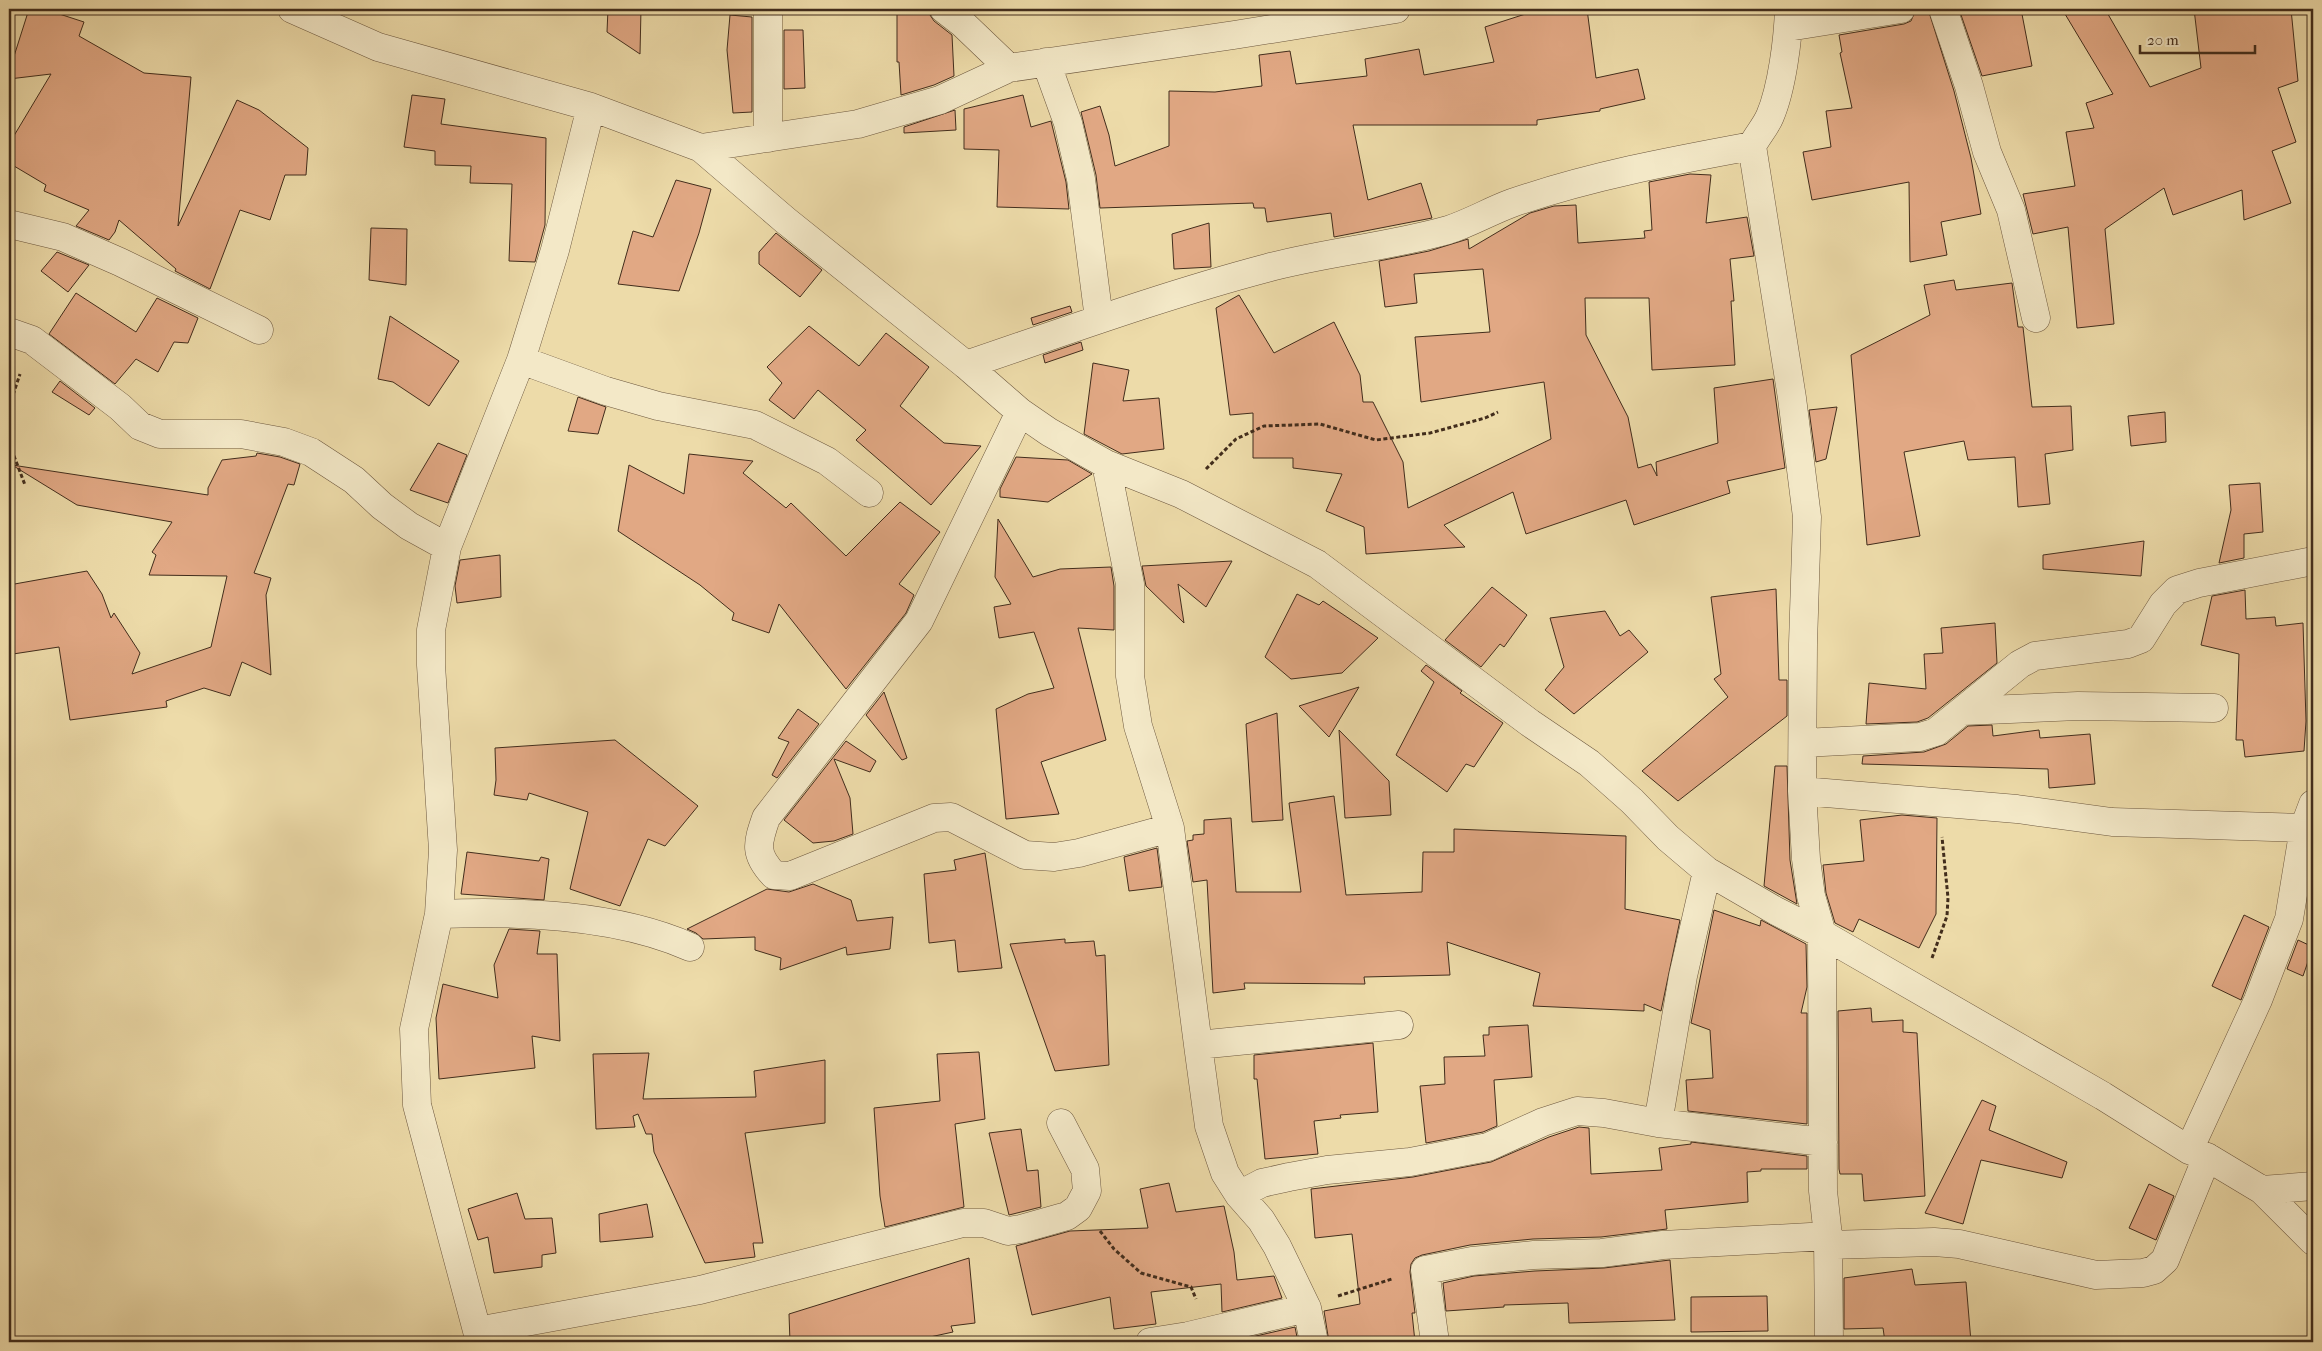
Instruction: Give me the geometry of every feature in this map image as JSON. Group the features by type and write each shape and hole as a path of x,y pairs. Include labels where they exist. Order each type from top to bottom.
{"street":[{"path":"292,9 378,47 591,107 702,148 785,220 966,365 1020,412 1048,432 1106,464 1181,494 1318,564 1530,724 1589,763 1632,801 1668,838 1707,871 1776,912 1822,934 2262,1190 2313,1241"},
{"path":"768,9 768,138"},
{"path":"944,9 962,22 1009,68"},
{"path":"702,148 858,124 940,100 1009,68 1396,9"},
{"path":"1829,1342 1828,1240 1823,1192 1822,934 1811,896 1806,859 1802,791 1803,644 1808,517 1792,398 1752,146 1770,116 1780,78 1788,18 1901,9"},
{"path":"1942,9 1969,86 1987,152 2011,210 2036,318"},
{"path":"1046,62 1068,123 1081,179 1099,319"},
{"path":"591,107 555,250 521,360 447,547 431,630 443,850 439,914 414,1029 417,1105 478,1337 700,1290 963,1223 984,1223 1008,1231 1066,1216 1078,1208 1087,1191 1085,1169 1061,1123"},
{"path":"966,365 1099,319 1266,268 1316,256 1380,247 1450,229 1511,203 1611,173 1676,159 1752,146"},
{"path":"9,224 63,237 120,262 259,330"},
{"path":"9,332 32,340 120,407 140,426 160,434 241,434 284,442 311,452 354,480 382,506 409,526 447,547"},
{"path":"521,360 606,391 658,406 754,424 827,461 869,493"},
{"path":"1020,412 919,621 766,818 758,841 762,862 774,875 790,876 934,818 951,817 1025,855 1054,857 1079,853 1170,828"},
{"path":"1106,464 1130,584 1130,676 1138,726 1170,828 1209,1126 1225,1173 1239,1195 1261,1220 1277,1246 1307,1308 1314,1342"},
{"path":"1803,742 1920,738 1936,732 2020,664 2035,656 2128,644 2141,639 2163,604 2177,590 2198,583 2313,561"},
{"path":"1963,711 2078,706 2214,708"},
{"path":"1435,1342 1425,1270 1472,1261 1534,1255 1602,1253 1663,1245 1828,1240 1959,1244 2096,1275 2143,1273 2154,1270 2165,1260 2198,1154 2306,881 2309,816 2112,822 2017,810 1802,791"},
{"path":"1658,1123 1684,976 1707,871"},
{"path":"439,914 481,912 592,920 672,939 690,947"},
{"path":"1198,1045 1399,1026"},
{"path":"1239,1195 1262,1183 1288,1177 1327,1170 1410,1162 1488,1147 1543,1122 1577,1112 1604,1113 1658,1123 1823,1142"},
{"path":"2262,1190 2313,1186"},
{"path":"1150,1342 1188,1336 1307,1308"}],"path":[{"path":"1181,494 1236,438 1264,426 1320,424 1376,440 1430,433 1485,418 1498,412"},
{"path":"9,437 11,448 25,485"},
{"path":"1918,990 1936,950 1947,916 1948,898 1938,804"},
{"path":"1066,1216 1096,1225 1114,1249 1141,1273 1191,1287 1196,1299 1188,1336"},
{"path":"1307,1308 1358,1288 1425,1270"}],"building":[{"path":"29,9 44,9 84,22 79,36 144,73 191,77 178,226 237,100 259,110 308,148 306,175 285,175 270,220 240,210 210,289 175,271 176,269 119,220 115,232 109,240 76,226 89,210 44,191 46,185 9,163 9,144 51,74 9,79 9,72"},
{"path":"608,9 641,9 640,54 607,32"},
{"path":"929,9 934,21 952,35 954,76 934,85 901,95 899,62 897,62 897,13"},
{"path":"1541,9 1587,9 1596,78 1638,69 1645,99 1600,109 1600,111 1537,120 1537,125 1353,125 1368,200 1421,183 1432,218 1334,237 1331,213 1267,222 1265,208 1254,208 1253,203 1100,208 1096,175 1081,112 1100,106 1109,135 1115,166 1169,146 1169,91 1215,92 1262,86 1259,55 1290,51 1296,84 1367,76 1365,59 1419,49 1424,75 1494,62 1485,27"},
{"path":"1916,9 1928,9 1954,91 1971,158 1981,214 1941,222 1947,255 1910,262 1909,182 1812,200 1803,152 1831,147 1826,111 1852,108 1840,53 1842,52 1839,35 1904,24 1911,21"},
{"path":"1959,9 2021,9 2032,66 1982,76"},
{"path":"2062,9 2105,9 2150,87 2201,68 2194,9 2291,9 2298,81 2278,88 2296,142 2272,151 2291,203 2244,220 2242,190 2173,215 2164,188 2105,229 2114,324 2077,328 2068,227 2033,234 2023,194 2075,186 2066,132 2094,128 2086,103 2113,94"},
{"path":"730,15 752,17 752,112 733,113 727,50"},
{"path":"784,30 803,30 805,88 784,89"},
{"path":"412,95 445,99 441,124 546,138 545,225 535,262 509,261 512,184 470,183 471,166 435,165 435,151 404,147"},
{"path":"1023,95 1031,127 1051,121 1066,182 1069,209 997,207 999,150 964,149 964,109"},
{"path":"955,110 956,130 904,133 904,127"},
{"path":"1690,174 1711,175 1706,223 1747,217 1754,256 1730,259 1734,301 1731,301 1735,365 1652,370 1649,298 1585,298 1586,335 1628,417 1638,468 1651,464 1657,476 1656,462 1718,443 1714,388 1773,379 1785,468 1727,481 1730,493 1634,525 1626,500 1526,534 1513,492 1444,525 1465,547 1366,554 1364,527 1326,511 1342,474 1293,468 1293,458 1253,458 1253,413 1230,415 1216,308 1239,295 1274,353 1334,322 1360,375 1363,402 1373,402 1403,462 1408,508 1551,439 1544,382 1421,402 1415,337 1490,332 1483,269 1414,274 1417,303 1385,307 1379,261 1429,251 1468,239 1469,249 1530,213 1554,206 1576,205 1578,243 1645,238 1644,231 1652,230 1649,182"},
{"path":"676,180 711,189 699,233 679,291 618,284 633,231 653,237"},
{"path":"1209,223 1211,267 1174,269 1172,234"},
{"path":"371,228 407,229 406,285 369,280"},
{"path":"776,233 822,270 800,297 759,264 759,252"},
{"path":"57,252 89,265 68,292 41,271"},
{"path":"1954,280 1956,290 2012,283 2018,327 2023,327 2032,407 2071,406 2073,450 2045,454 2050,504 2018,507 2015,457 1968,460 1964,441 1904,452 1920,536 1867,545 1851,355 1930,315 1924,285"},
{"path":"76,293 136,332 157,298 198,318 188,343 174,342 158,372 136,359 115,384 49,334"},
{"path":"1070,306 1072,312 1033,325 1031,318"},
{"path":"390,316 459,361 429,406 393,382 378,379"},
{"path":"809,326 859,366 886,333 929,367 900,406 944,443 981,446 931,505 856,440 866,430 818,390 794,419 769,400 782,383 767,367"},
{"path":"1081,342 1083,350 1045,363 1043,355"},
{"path":"1093,363 1129,370 1123,401 1159,398 1164,449 1122,454 1084,434"},
{"path":"60,381 95,408 89,415 52,392"},
{"path":"578,397 606,407 598,434 568,431"},
{"path":"1837,407 1826,459 1816,462 1809,410"},
{"path":"2165,412 2166,442 2131,446 2128,416"},
{"path":"438,443 467,455 448,503 410,490"},
{"path":"257,453 280,457 300,464 294,485 288,484 254,573 271,578 266,595 271,675 242,662 230,696 204,688 166,701 167,707 70,720 59,647 13,654 9,633 9,585 87,571 102,594 111,618 114,613 140,653 132,674 211,647 227,576 149,575 156,555 152,552 172,522 77,505 12,465 208,495 208,488 222,460 256,456"},
{"path":"689,454 753,461 743,473 786,508 791,503 846,556 900,502 940,532 899,584 914,595 906,613 846,689 779,604 769,633 732,620 734,613 700,585 618,531 629,465 684,494"},
{"path":"1016,457 1068,460 1092,474 1048,502 1000,497 1000,489"},
{"path":"2260,483 2263,532 2244,534 2244,558 2219,563 2231,510 2229,485"},
{"path":"998,519 1033,577 1060,569 1111,567 1114,586 1114,630 1078,628 1106,740 1041,762 1059,814 1006,819 996,709 1028,694 1054,688 1034,632 999,638 994,607 1011,604 995,577"},
{"path":"2144,541 2141,576 2043,569 2043,555"},
{"path":"500,555 501,597 457,603 455,586 460,560"},
{"path":"1232,561 1206,607 1178,584 1184,623 1146,586 1142,566"},
{"path":"1492,587 1527,615 1504,647 1500,644 1481,667 1445,640"},
{"path":"1776,589 1779,680 1787,680 1787,716 1678,801 1642,771 1728,697 1714,679 1721,674 1711,597"},
{"path":"2245,590 2246,619 2275,617 2276,626 2303,623 2306,721 2304,751 2245,757 2243,740 2236,740 2239,654 2201,645 2212,596"},
{"path":"1297,594 1319,605 1323,601 1378,638 1342,673 1291,679 1265,657"},
{"path":"1605,611 1620,636 1629,630 1648,652 1574,714 1545,690 1564,667 1550,618"},
{"path":"1995,623 1997,663 1928,718 1917,722 1866,724 1869,683 1926,689 1924,654 1943,653 1941,628"},
{"path":"1426,665 1462,691 1460,693 1503,723 1474,767 1466,764 1447,792 1396,755 1434,682 1421,671"},
{"path":"1359,687 1329,737 1299,706"},
{"path":"884,692 907,758 902,760 866,715"},
{"path":"798,709 819,724 777,778 772,775 789,742 778,738"},
{"path":"1277,713 1283,820 1252,822 1246,724"},
{"path":"1992,725 1993,736 2039,730 2040,738 2090,734 2095,784 2049,788 2048,769 1862,764 1863,756 1924,752 1946,744 1968,726"},
{"path":"1339,730 1389,781 1391,815 1345,818"},
{"path":"615,740 698,806 665,846 648,839 620,906 570,889 588,812 529,793 527,800 494,795 496,780 495,748"},
{"path":"846,741 876,761 870,772 834,759 850,798 853,834 834,841 813,843 784,820"},
{"path":"1775,766 1787,766 1790,860 1797,904 1764,886"},
{"path":"1334,796 1346,895 1422,892 1423,852 1454,852 1454,829 1626,836 1625,909 1680,920 1661,1011 1644,1004 1644,1011 1533,1006 1540,973 1447,942 1450,975 1364,977 1365,984 1244,983 1245,989 1213,993 1207,880 1193,882 1187,841 1193,840 1193,835 1204,834 1204,820 1231,818 1236,892 1301,892 1289,803"},
{"path":"1902,815 1937,818 1936,914 1919,948 1859,919 1853,932 1835,923 1826,893 1823,865 1864,861 1860,820"},
{"path":"1157,848 1162,887 1129,891 1124,857"},
{"path":"467,852 539,861 541,857 549,859 544,900 461,894"},
{"path":"985,853 1002,968 958,972 955,940 929,943 924,874 956,870 954,860"},
{"path":"813,884 851,900 857,921 893,917 890,949 847,955 846,947 780,970 781,958 755,950 755,937 703,939 687,929 767,889 789,892"},
{"path":"1714,910 1760,926 1761,920 1806,944 1807,987 1801,1013 1807,1013 1807,1124 1688,1111 1686,1080 1713,1078 1710,1030 1691,1023"},
{"path":"2244,915 2269,927 2241,1000 2212,986"},
{"path":"509,929 540,931 537,954 557,954 560,1041 532,1036 535,1068 439,1079 436,1018 443,984 498,998 494,965"},
{"path":"1065,939 1065,943 1094,941 1096,956 1105,955 1109,1065 1055,1071 1010,944"},
{"path":"2298,940 2313,947 2303,976 2287,969"},
{"path":"1871,1008 1872,1022 1903,1020 1903,1032 1917,1033 1925,1196 1864,1201 1862,1174 1840,1174 1838,1011"},
{"path":"1528,1025 1532,1077 1494,1080 1497,1126 1483,1132 1426,1143 1420,1086 1445,1084 1444,1057 1485,1056 1483,1035 1489,1035 1489,1027"},
{"path":"1373,1043 1378,1112 1340,1115 1341,1118 1314,1121 1318,1154 1265,1159 1257,1079 1254,1079 1254,1055"},
{"path":"979,1052 985,1119 955,1124 964,1207 885,1227 880,1196 874,1108 940,1101 937,1054"},
{"path":"649,1053 643,1099 756,1097 754,1071 825,1060 825,1123 745,1133 763,1243 753,1243 755,1257 705,1263 654,1152 652,1134 646,1134 638,1114 633,1116 635,1127 596,1129 593,1054"},
{"path":"1982,1100 1996,1106 1989,1130 2067,1162 2062,1178 1981,1160 1963,1224 1925,1213"},
{"path":"1579,1127 1589,1128 1591,1174 1662,1170 1659,1148 1691,1144 1691,1142 1807,1156 1807,1169 1761,1169 1761,1171 1747,1172 1748,1202 1665,1210 1667,1229 1601,1237 1533,1239 1470,1245 1422,1255 1415,1258 1411,1264 1410,1272 1415,1313 1412,1313 1415,1342 1329,1342 1324,1311 1360,1304 1352,1234 1315,1238 1311,1189 1413,1177 1491,1162 1549,1137"},
{"path":"1021,1129 1027,1171 1038,1170 1041,1207 1009,1215 989,1133"},
{"path":"1169,1183 1176,1212 1224,1206 1234,1252 1237,1280 1274,1276 1282,1298 1222,1312 1221,1284 1151,1292 1156,1324 1114,1329 1110,1297 1032,1315 1016,1246 1070,1231 1148,1228 1140,1189"},
{"path":"2149,1184 2174,1196 2156,1240 2129,1228"},
{"path":"517,1193 525,1219 552,1218 556,1253 542,1255 542,1267 494,1273 488,1237 478,1240 468,1209"},
{"path":"647,1204 653,1237 600,1242 599,1214"},
{"path":"969,1258 975,1323 951,1326 953,1332 907,1342 790,1342 789,1314"},
{"path":"1670,1260 1675,1320 1569,1323 1568,1303 1504,1305 1504,1307 1446,1311 1443,1283 1474,1276 1604,1268"},
{"path":"1912,1269 1915,1285 1966,1282 1971,1342 1885,1342 1883,1328 1844,1329 1844,1278"},
{"path":"1767,1296 1768,1331 1691,1332 1691,1297"},
{"path":"1295,1327 1298,1342 1230,1342"}]}
